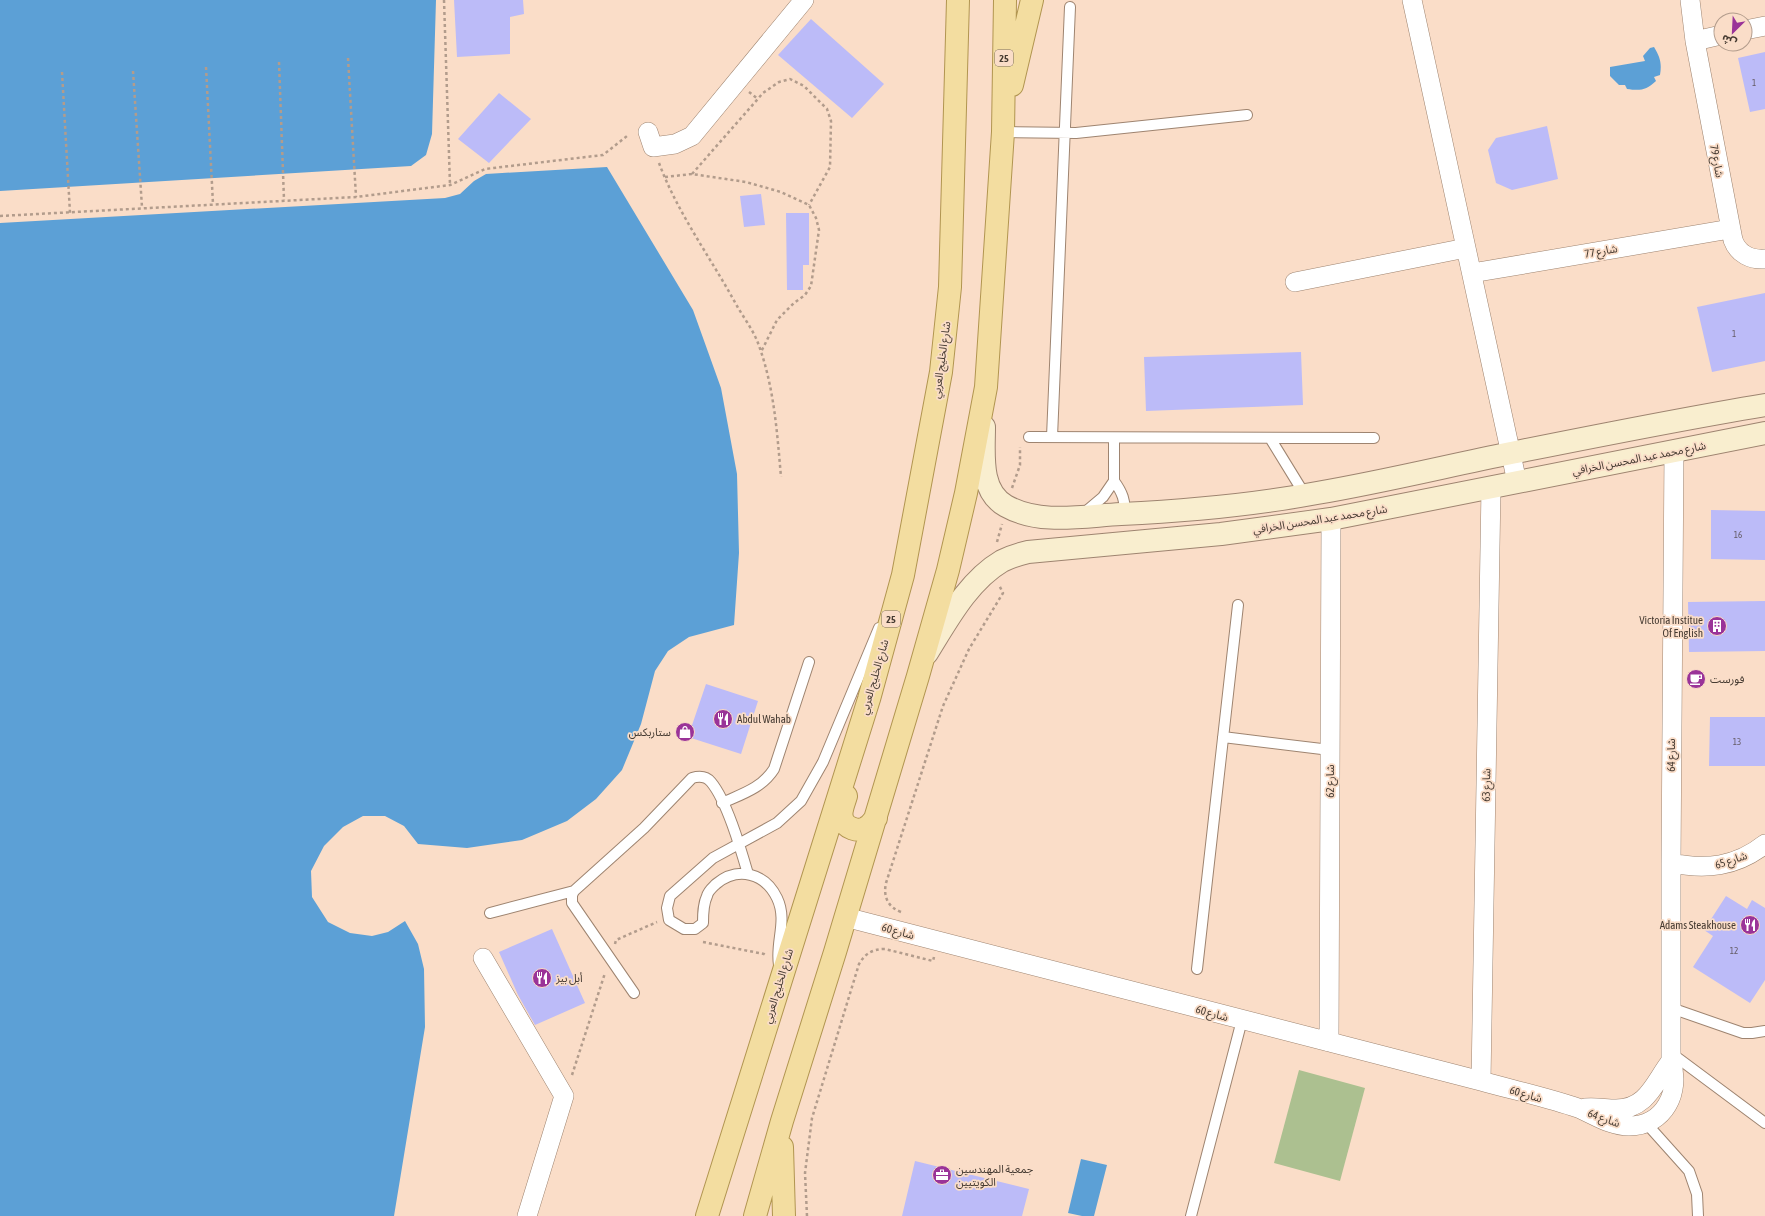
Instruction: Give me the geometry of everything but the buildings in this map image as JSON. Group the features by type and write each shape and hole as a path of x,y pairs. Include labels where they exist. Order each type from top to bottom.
{"main road":[{"name":"شارع الخليج العربي","path":"707,1216 782,972 869,699 903,575 941,372 950,287 958,0"},
{"name":"25","path":"755,1216 782,1121 876,818 922,663 950,562 966,493 986,387 1003,125 1005,0"},
{"path":"1003,125 1032,0"},
{"path":"986,387 984,462 988,483 993,493 1006,506 1028,514 1055,518 1182,511 1305,495 1765,404"},
{"name":"شارع محمد عبد المحسن الخرافي","path":"922,663 974,585 991,569 1002,562 1028,552 1235,532 1331,519 1765,432"},
{"path":"1130,514 1138,531 1148,541"},
{"path":"869,699 871,710 870,721 841,816 846,825 856,829 865,829 876,818"},
{"path":"782,1121 784,1216"}],"street":[{"path":"650,139 675,144 692,136 804,0"},
{"path":"1412,0 1512,453 1517,482"},
{"path":"1690,0 1695,41 1713,38"},
{"path":"1753,28 1765,26"},
{"name":"شارع 79","path":"1695,41 1730,229 1736,247 1739,251 1752,257 1765,259"},
{"name":"شارع 77","path":"1472,274 1730,229"},
{"path":"1295,282 1466,248"},
{"name":"شارع 64","path":"1579,1109 1597,1118 1619,1125 1637,1125 1646,1123 1662,1112 1672,1094 1675,1076 1671,1057 1674,450"},
{"name":"شارع 63","path":"1480,1082 1490,488"},
{"name":"شارع 62","path":"1329,1042 1331,519"},
{"name":"شارع 65","path":"1671,863 1698,867 1724,864 1742,858 1765,844"},
{"name":"شارع 60","path":"845,917 1329,1042 1579,1109"},
{"path":"483,958 564,1096 527,1216"},
{"name":"شارع 64","path":"1579,1109 1618,1109 1638,1104 1647,1098 1654,1089 1671,1057"}],"lane":[{"path":"1052,438 1070,7"},
{"path":"1003,125 1076,133 1247,115"},
{"path":"1029,437 1374,438"},
{"path":"1076,517 1095,505 1109,490 1114,481 1114,438"},
{"path":"1270,438 1305,495"},
{"path":"1114,481 1123,495 1125,508 1130,514"},
{"path":"782,972 778,958 783,923 780,906 772,890 765,882 748,874 729,876 713,887 707,895 703,923 695,930 684,929 669,920 667,908 670,896 713,858 777,823 801,801 823,762 858,674 903,575"},
{"path":"1197,969 1238,605"},
{"path":"722,802 760,785 774,769 809,662"},
{"path":"1223,737 1330,750"},
{"path":"490,913 574,891 644,828 692,778 697,776 711,782 722,802 739,844 748,874"},
{"path":"574,891 572,895 572,903 634,993"},
{"path":"1671,1008 1742,1033 1765,1031"},
{"path":"1191,1216 1242,1020"},
{"path":"1671,1057 1765,1123"},
{"path":"1646,1123 1689,1171 1697,1194 1698,1216"}],"path":[{"path":"444,0 450,185"},
{"path":"348,58 356,197"},
{"path":"279,62 284,200"},
{"path":"206,66 213,204"},
{"path":"133,70 142,207"},
{"path":"62,72 70,213"},
{"path":"692,174 763,93 779,82 790,79 804,86 827,109 831,121 830,167 809,205"},
{"path":"0,216 70,213 142,207 356,197 450,185 485,168 603,155 627,136"},
{"path":"650,139 664,177 682,212 722,278 754,335 761,352 772,391 780,477"},
{"path":"664,177 692,174 746,182 781,192 809,205 816,218 819,230 811,286 805,295 794,303 777,320 761,352"},
{"path":"907,914 891,907 886,898 885,888 943,706 969,649 1003,593 991,569"},
{"path":"564,1096 616,940 659,922"},
{"path":"807,1216 805,1173 812,1118 859,964 865,955 877,949 884,949 933,961 939,942"}],"green space":[{"path":"1299,1070 1365,1088 1340,1181 1274,1163"}],"water":[{"path":"0,0 436,0 432,134 426,155 411,166 0,191"},
{"path":"1654,47 1660,60 1661,71 1660,75 1654,77 1656,81 1646,88 1640,90 1627,89 1625,85 1619,85 1610,76 1610,67 1645,61 1643,56 1650,48"},
{"path":"607,167 693,310 721,388 737,474 739,553 734,625 689,637 668,651 655,671 641,724 622,770 596,799 567,821 522,840 467,848 418,844 404,826 385,816 363,816 343,827 324,846 311,871 312,897 328,922 350,933 372,936 388,932 405,921 418,944 424,969 425,1027 394,1216 0,1216 0,223 445,198 460,194 474,181 486,174"},
{"path":"1081,1159 1107,1165 1094,1216 1082,1216 1068,1213"}],"place":[{"name":"Victoria Institue Of English","path":"1717,626"},
{"name":"فورست","path":"1696,679"},
{"name":"Abdul Wahab","path":"723,719"},
{"name":"ستاربكس","path":"685,732"},
{"name":"Adams Steakhouse","path":"1750,925"},
{"name":"أبل بيز","path":"542,978"},
{"name":"جمعية المهندسين الكويتيين","path":"942,1175"}]}
